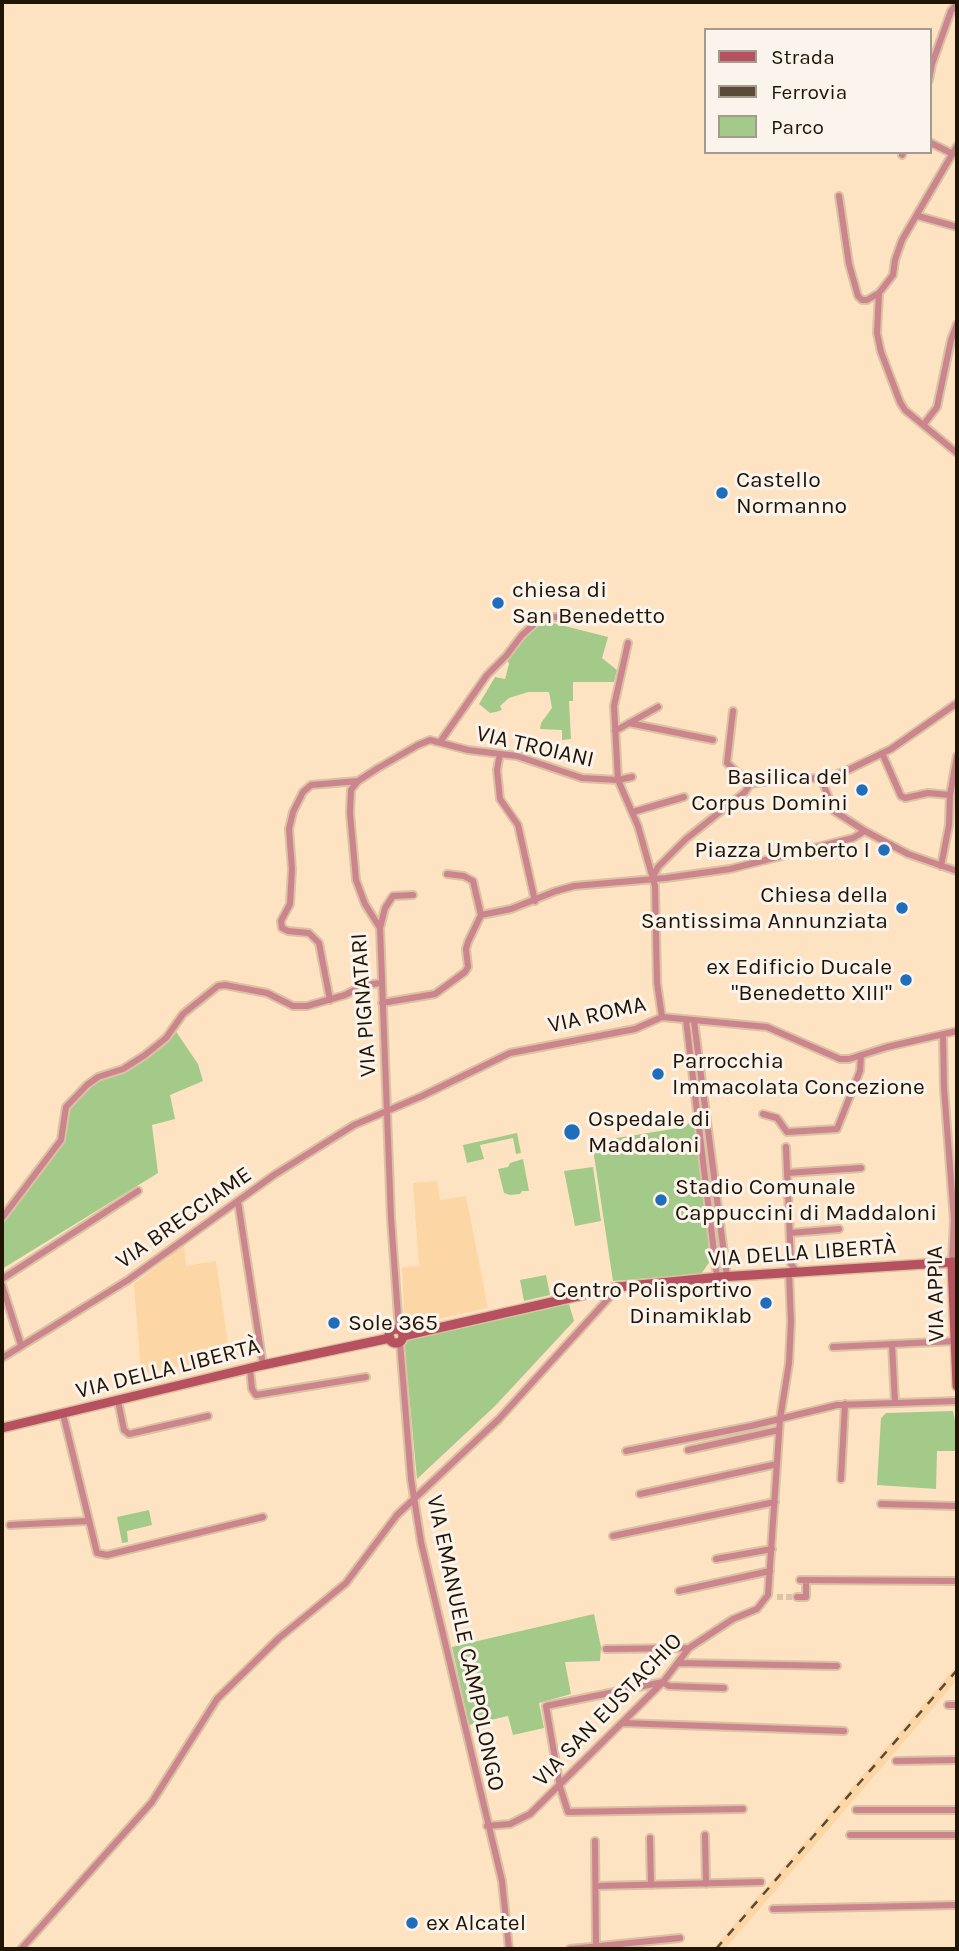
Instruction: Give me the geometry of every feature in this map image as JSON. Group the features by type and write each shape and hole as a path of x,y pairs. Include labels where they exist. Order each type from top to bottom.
{"main road":[{"name":"VIA DELLA LIBERTÀ","path":"63,1414 263,1365 618,1287 722,1277 955,1262"},
{"name":"VIA APPIA","path":"955,1262 957,1384"},
{"path":"2,1428 63,1414"}],"street":[{"path":"931,69 951,11 957,4"},
{"path":"931,143 953,154"},
{"path":"839,196 849,264 858,296 867,300 879,293 893,275 902,240 957,146"},
{"path":"918,216 957,227"},
{"path":"879,293 877,333 894,392 905,410 957,453"},
{"path":"924,424 937,407 957,324"},
{"path":"440,741 487,675 522,635 542,617 556,617"},
{"path":"628,643 614,706 618,780 633,812 654,886 657,984 662,1017"},
{"path":"652,879 658,867 686,839 745,792 750,784 781,779 821,778 848,770 882,753 957,703"},
{"path":"615,731 658,707"},
{"path":"733,711 727,763 750,784"},
{"path":"629,723 713,740"},
{"name":"VIA TROIANI","path":"358,781 430,740 468,750 517,756 582,778 618,780 632,777"},
{"path":"882,753 901,796 905,798 928,793 950,795"},
{"path":"500,754 497,770 500,799 518,825 535,901"},
{"path":"941,866 957,756"},
{"path":"821,778 834,811 908,854 957,871"},
{"path":"330,1000 319,943 309,933 282,928 281,921 290,904 289,829 298,802 310,785 358,781"},
{"name":"VIA PIGNATARI","path":"358,781 349,798 356,880 365,904 380,928 388,1109"},
{"path":"633,812 684,797"},
{"path":"481,915 535,901 574,886 730,869 853,838 865,831"},
{"path":"382,1003 435,994 468,967 466,949 481,915 473,881 464,876 447,874"},
{"path":"380,928 385,908 393,896 413,895"},
{"path":"2,1218 61,1140 66,1107 98,1077 123,1069 145,1055 166,1038 183,1014 218,986 267,993 293,1006 307,1006 345,996 364,985 381,982"},
{"name":"VIA ROMA","path":"388,1109 422,1096 510,1053 635,1029 662,1017 767,1027 839,1059 957,1031"},
{"path":"685,1020 722,1277"},
{"path":"694,1021 722,1277"},
{"name":"VIA APPIA","path":"943,1034 955,1262"},
{"path":"763,1114 777,1118 788,1132 837,1129 860,1071 860,1055"},
{"name":"VIA BRECCIAME","path":"2,1358 128,1280 312,1150 388,1109"},
{"name":"VIA EMANUELE CAMPOLONGO","path":"388,1109 398,1337 414,1497 421,1542 502,1881 509,1949"},
{"path":"777,1597 767,1597 780,1419 792,1322 793,1273 786,1147"},
{"path":"787,1173 861,1168"},
{"path":"2,1279 138,1191"},
{"path":"237,1202 263,1365"},
{"path":"790,1233 839,1229"},
{"path":"2,1285 21,1345"},
{"path":"20,1949 152,1802 217,1699 279,1638 346,1583 397,1515 499,1419 618,1287"},
{"path":"892,1344 894,1403"},
{"path":"833,1347 956,1345"},
{"path":"250,1369 252,1389 256,1395 366,1377"},
{"path":"118,1401 124,1430 129,1434 208,1416"},
{"path":"626,1451 845,1404 957,1402"},
{"path":"841,1479 845,1404"},
{"name":"VIA DELLA LIBERTÀ","path":"63,1414 97,1553 107,1555 263,1517"},
{"path":"688,1450 779,1430"},
{"path":"640,1494 777,1464"},
{"path":"613,1536 775,1502"},
{"path":"881,1504 957,1506"},
{"path":"10,1525 88,1521"},
{"path":"716,1559 772,1549"},
{"path":"679,1591 770,1571"},
{"path":"797,1597 806,1597 803,1580 957,1581"},
{"name":"VIA SAN EUSTACHIO","path":"487,1826 510,1824 530,1814 663,1682 689,1648 733,1619 757,1609 767,1597"},
{"path":"606,1648 689,1648"},
{"path":"678,1663 837,1666"},
{"path":"724,1688 669,1686 663,1682 546,1706 560,1787 568,1812 743,1809"},
{"path":"948,1705 957,1705"},
{"path":"623,1723 844,1731"},
{"path":"896,1761 957,1760"},
{"path":"856,1810 957,1810"},
{"path":"705,1835 706,1884"},
{"path":"850,1835 957,1835"},
{"path":"650,1838 651,1885"},
{"path":"595,1841 596,1946"},
{"path":"596,1886 761,1882"},
{"path":"773,1909 957,1905"},
{"path":"570,1949 680,1938"}],"shaded area":[{"path":"437,1181 440,1200 466,1196 488,1308 405,1326 402,1267 419,1266 413,1183"},
{"path":"184,1245 186,1266 216,1261 230,1358 141,1373 134,1284"},
{"path":"957,1665 957,1680 725,1949 713,1949"}],"green space":[{"path":"549,622 608,637 602,658 617,670 614,682 573,682 573,701 569,701 571,739 562,740 562,730 540,729 541,723 552,708 549,692 528,692 509,698 500,706 502,710 496,712 490,713 479,704 495,677 505,679 509,664 507,659 527,634 536,626"},
{"path":"175,1030 198,1064 203,1081 170,1095 175,1119 152,1125 158,1173 2,1269 2,1223 63,1140 68,1110 96,1082 130,1069 168,1040"},
{"path":"689,1123 695,1123 713,1257 701,1274 613,1281 592,1142 685,1127"},
{"path":"517,1133 521,1153 516,1154 513,1138 480,1145 484,1159 467,1163 463,1145"},
{"path":"523,1159 529,1191 510,1195 504,1193 498,1169"},
{"path":"593,1167 601,1221 575,1226 564,1171"},
{"path":"546,1275 550,1295 524,1301 520,1280"},
{"path":"569,1304 574,1321 495,1406 417,1479 404,1341"},
{"path":"953,1411 957,1451 937,1451 936,1489 877,1485 881,1418 886,1413"},
{"path":"149,1510 152,1525 127,1531 128,1542 122,1543 117,1517"},
{"path":"594,1614 601,1647 600,1661 565,1662 571,1694 539,1703 544,1728 513,1735 508,1716 469,1725 452,1647"}],"tunnel":[{"path":"777,1597 797,1597"}],"railway":[{"path":"716,1949 957,1670"}],"place":[{"name":"Castello Normanno","path":"722,493"},
{"name":"chiesa di San Benedetto","path":"498,603"},
{"name":"Basilica del Corpus Domini","path":"862,790"},
{"name":"Piazza Umberto I","path":"884,850"},
{"name":"Chiesa della Santissima Annunziata","path":"902,908"},
{"name":"ex Edificio Ducale \"Benedetto XIII\"","path":"906,980"},
{"name":"Parrocchia Immacolata Concezione","path":"658,1074"},
{"name":"Ospedale di Maddaloni","path":"572,1132"},
{"name":"Stadio Comunale Cappuccini di Maddaloni","path":"661,1200"},
{"name":"Centro Polisportivo Dinamiklab","path":"766,1303"},
{"name":"Sole 365","path":"334,1323"},
{"name":"ex Alcatel","path":"412,1923"}]}
